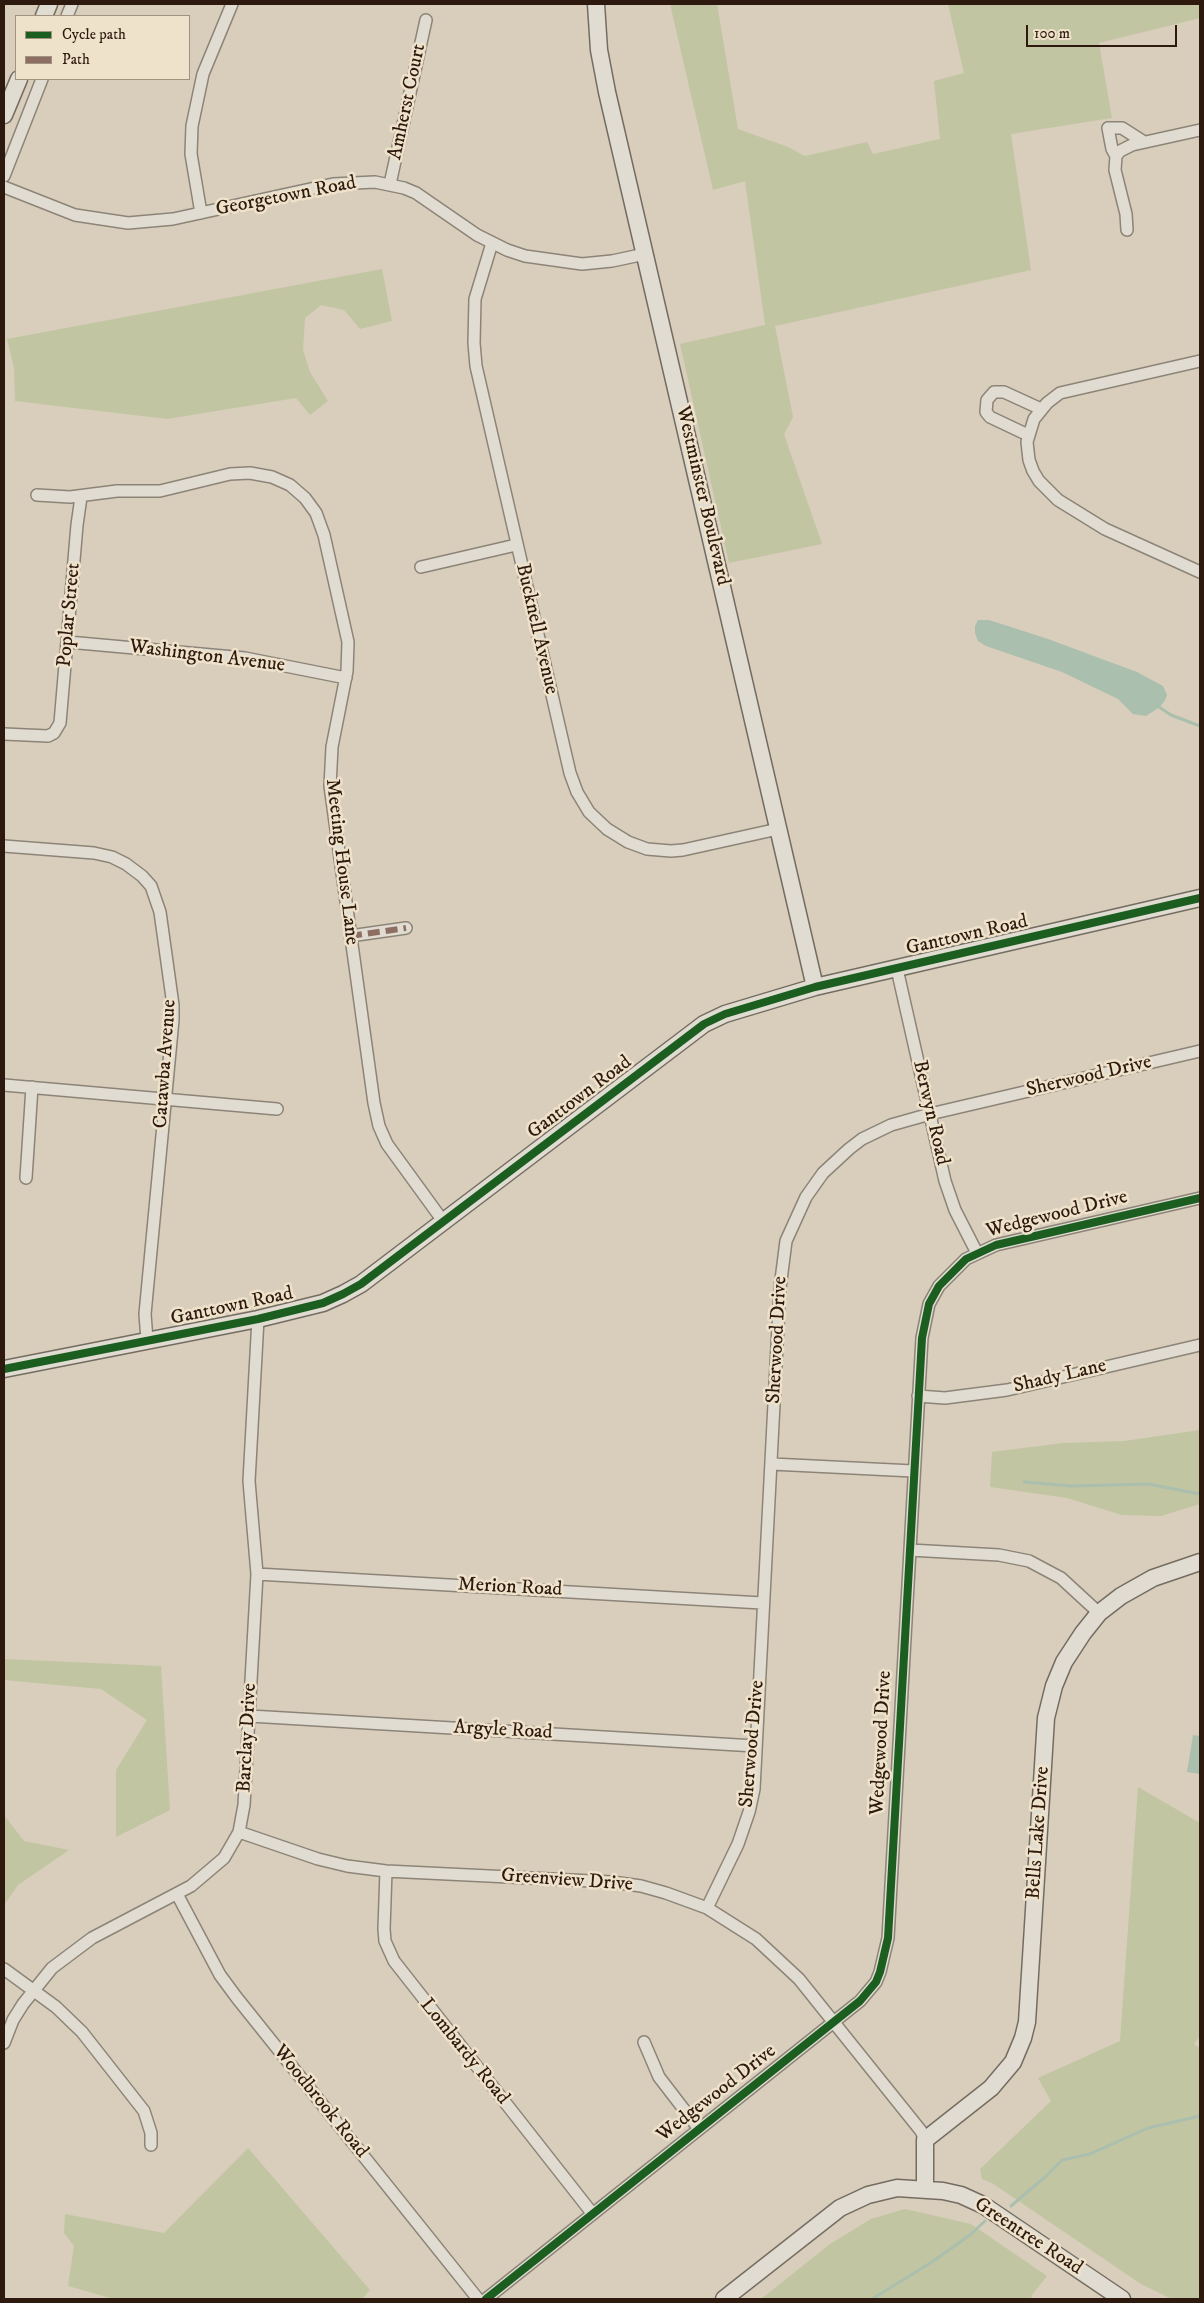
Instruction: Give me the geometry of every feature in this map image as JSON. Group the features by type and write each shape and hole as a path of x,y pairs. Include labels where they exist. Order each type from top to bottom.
{"street":[{"path":"201,213 191,154 192,126 203,74 232,4"},
{"name":"Westminster Boulevard","path":"596,4 599,50 604,77 815,987"},
{"name":"Amherst Court","path":"390,184 426,20"},
{"path":"4,115 19,80"},
{"path":"4,176 42,80"},
{"path":"1127,230 1126,214 1115,170 1116,158 1112,149 1108,128 1122,128 1144,142"},
{"path":"1116,158 1125,148 1200,130"},
{"name":"Georgetown Road","path":"4,187 70,214 109,222 151,222 333,184 362,182 390,184 426,198 492,244 525,256 562,262 598,263 645,254"},
{"name":"Bucknell Avenue","path":"492,244 475,299 474,343 476,366 570,773 577,792 590,812 607,829 628,842 658,851 694,848 778,829"},
{"path":"1200,361 1060,393 1041,409 1028,435 1028,460 1033,472 1039,481 1058,500 1104,529 1200,572"},
{"path":"1028,435 990,417 986,412 987,400 994,392 1004,392 1041,409"},
{"name":"Meeting House Lane","path":"36,495 81,496 118,491 160,491 244,473 272,477 290,485 309,503 322,528 347,635 346,678 332,747 330,777 374,1103 381,1132 398,1162 443,1221"},
{"name":"Poplar Street","path":"4,734 39,737 54,733 58,728 61,717 81,496"},
{"path":"421,567 516,545"},
{"name":"Washington Avenue","path":"68,642 245,658 346,678"},
{"name":"Catawba Avenue","path":"4,846 94,853 112,857 126,864 142,876 151,886 160,912 173,1005 166,1099 145,1314 148,1340"},
{"name":"Ganttown Road","path":"4,1369 258,1320 323,1303 342,1294 361,1284 704,1024 757,1003 815,987 1200,898"},
{"path":"350,936 406,928"},
{"name":"Berwyn Road","path":"897,969 951,1200 977,1253"},
{"name":"Sherwood Drive","path":"707,1908 738,1844 749,1812 754,1789 762,1603 772,1464 782,1269 786,1241 798,1212 814,1184 849,1149 891,1125 930,1114 1200,1051"},
{"path":"4,1085 277,1109"},
{"path":"26,1178 32,1087"},
{"name":"Wedgewood Drive","path":"486,2299 834,2022 869,1991 880,1972 886,1950 918,1396 924,1324 933,1295 947,1276 977,1253 1007,1242 1200,1198"},
{"name":"Barclay Drive","path":"4,2043 13,2020 33,1990 52,1968 92,1938 177,1894 215,1868 232,1847 239,1832 244,1805 257,1574 249,1469 258,1320"},
{"name":"Shady Lane","path":"918,1396 945,1398 1007,1390 1200,1344"},
{"path":"772,1464 913,1472"},
{"path":"910,1550 999,1555 1029,1561 1061,1578 1099,1613"},
{"name":"Bells Lake Drive","path":"925,2140 998,2080 1013,2062 1024,2038 1027,2022 1046,1718 1054,1686 1064,1662 1082,1633 1099,1613 1121,1596 1144,1582 1200,1562"},
{"name":"Merion Road","path":"257,1574 762,1603"},
{"name":"Argyle Road","path":"250,1716 755,1746"},
{"name":"Greenview Drive","path":"239,1832 332,1864 386,1871 612,1882 640,1886 666,1893 707,1908 739,1926 773,1953 799,1979 921,2132 925,2140"},
{"name":"Lombardy Road","path":"386,1871 385,1941 394,1961 592,2214"},
{"name":"Woodbrook Road","path":"177,1894 220,1975 237,1998 478,2299"},
{"path":"4,1969 56,2007 82,2032 138,2104 148,2122 151,2146"},
{"path":"644,2042 666,2089 699,2129"},
{"path":"925,2140 927,2153 925,2189"},
{"name":"Greentree Road","path":"724,2299 812,2229 852,2202 884,2189 925,2189 961,2195 983,2205 1122,2299"}],"shaded area":[{"path":"670,4 717,4 738,129 788,147 805,156 867,142 873,154 940,139 934,81 964,73 948,4 1200,4 1200,18 1099,43 1112,118 1011,134 1031,270 775,326 793,417 784,434 822,544 729,563 680,344 765,325 745,181 713,190"},
{"path":"382,269 392,321 360,329 344,310 321,305 305,318 303,350 310,372 328,401 310,415 296,398 167,419 15,401 14,368 7,339"},
{"path":"978,620 989,620 1048,639 1137,672 1163,686 1167,695 1165,700 1160,707 1146,716 1133,714 1118,699 1062,672 986,646 978,641 975,633 975,626"},
{"path":"1200,1430 1200,1504 1161,1516 1122,1515 1067,1498 990,1487 992,1452 1063,1443 1124,1441"},
{"path":"4,1659 161,1666 170,1810 116,1837 116,1770 147,1720 101,1689 4,1680"},
{"path":"1193,1735 1200,1736 1200,1774 1187,1772"},
{"path":"1138,1787 1200,1823 1200,2036 1194,2044 1200,2048 1200,2299 1172,2299 1141,2284 992,2183 982,2179 980,2169 1051,2101 1038,2078 1120,2041"},
{"path":"4,1815 24,1841 69,1850 18,1885 4,1905"},
{"path":"248,2148 370,2290 362,2299 114,2299 68,2286 74,2246 64,2233 65,2214 164,2233"},
{"path":"905,2209 971,2224 1047,2276 1031,2296 1033,2299 761,2299 830,2244 871,2219"}],"waterway":[{"path":"1156,705 1171,715 1200,726"},
{"path":"1024,1482 1072,1486 1148,1484 1200,1494"},
{"path":"1011,2206 1062,2160 1090,2154 1148,2128 1200,2116"},
{"path":"872,2299 932,2262 970,2235 985,2221"}],"marked path":[{"path":"350,936 406,928"}],"cycle path":[{"path":"4,1369 258,1319 323,1303 343,1294 361,1284 704,1024 725,1014 815,987 1200,898"},
{"path":"486,2299 860,2001 876,1982 888,1938 922,1338 929,1304 939,1286 966,1259 996,1245 1200,1198"}]}
